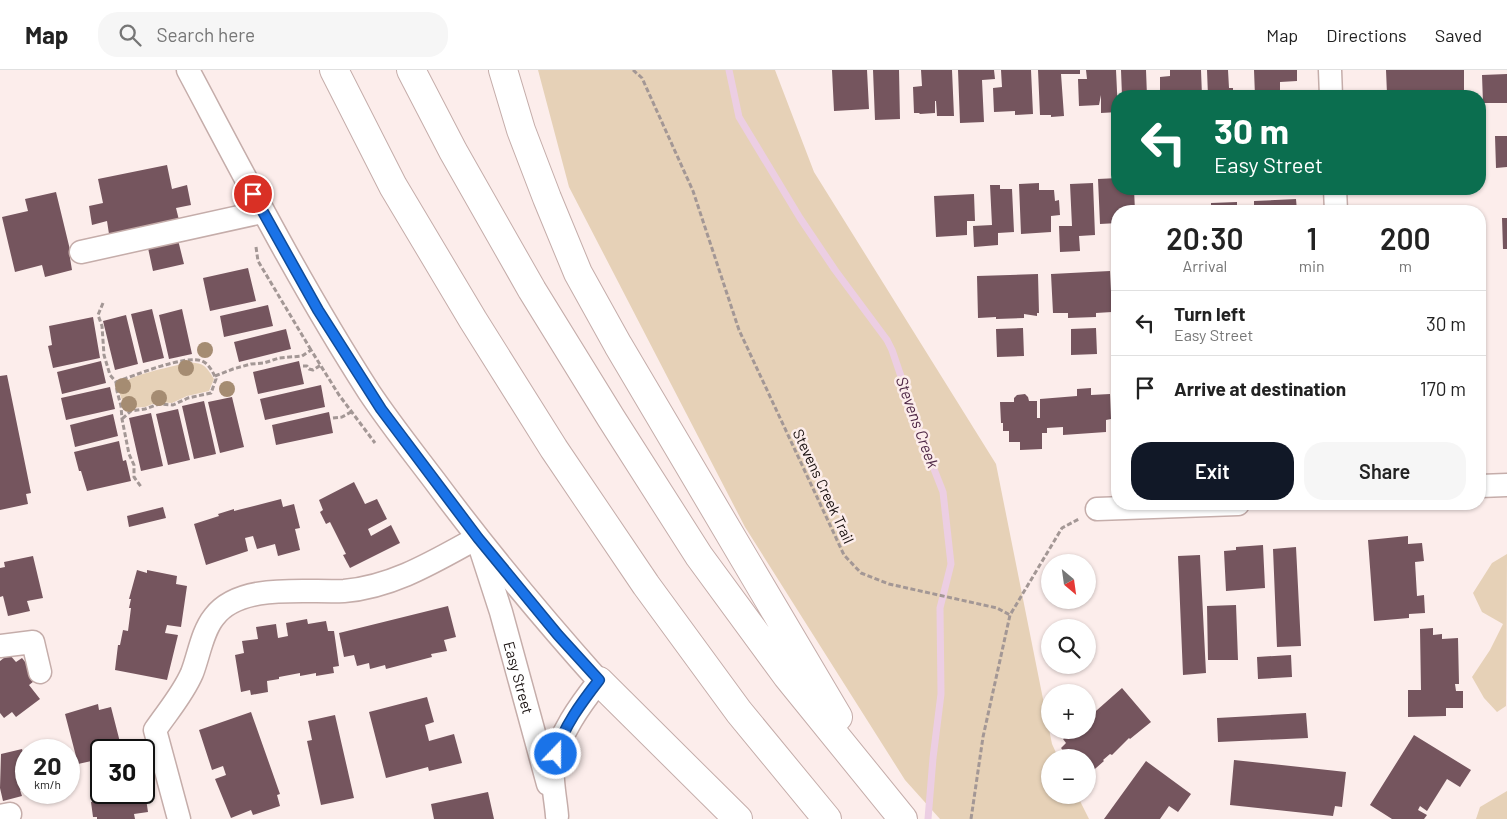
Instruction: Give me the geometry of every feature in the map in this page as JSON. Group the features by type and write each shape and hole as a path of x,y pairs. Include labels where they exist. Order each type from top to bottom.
{"highway":[{"path":"334,70 393,186 473,320 554,449 646,585 739,712 827,819"},
{"path":"411,70 453,151 532,290 699,556 787,676 897,812"},
{"path":"503,70 524,139 546,198 578,272 618,345 897,812"},
{"path":"599,680 738,819"}],"street":[{"name":"Easy Street","path":"188,70 262,212 318,310 369,392 478,538 558,635 599,680 585,698 560,742 553,767 557,817"},
{"path":"1330,70 1331,90"},
{"path":"81,252 262,212"},
{"path":"1486,486 1507,485"},
{"path":"1097,509 1111,509"},
{"name":"Easy Street","path":"478,538 501,612 557,817"},
{"path":"179,819 155,730 183,692 215,616 230,604 251,595 279,591 343,591 372,588 409,574 478,538"},
{"path":"0,646 33,642 40,672"}],"path":[{"name":"Stevens Creek Trail","path":"633,70 642,78 693,191 739,330 844,555 860,573 889,584 997,608 1010,615"},
{"path":"103,303 98,315 102,326 104,355 110,376 116,382 129,454 134,464 134,477 142,488"},
{"path":"215,376 251,364 264,364 279,358 302,356 311,350 351,412 378,446"},
{"path":"116,382 147,370 186,360 202,361 212,369 216,378 211,393 188,398 173,405 159,404 145,409 131,410 122,419"},
{"path":"303,366 313,370 321,365"},
{"path":"333,418 342,417 351,412"},
{"path":"971,819 983,737 1010,615 1062,528 1097,509"}],"shaded area":[{"path":"538,70 775,70 814,172 996,464 1041,689 1041,739 1051,739 1054,749 1041,749 1041,804 1082,804 1089,819 940,819 905,780 745,527 569,187"},
{"path":"185,363 199,364 208,370 214,379 209,391 187,396 172,403 158,402 145,407 127,408 121,398 119,386 132,378"},
{"path":"1507,554 1506,706 1497,712 1484,698 1472,677 1490,650 1503,624 1482,612 1473,593 1492,563"},
{"path":"1507,791 1507,819 1476,819 1480,807"}],"building":[{"path":"832,70 867,70 869,109 834,111"},
{"path":"873,70 899,70 900,119 875,120"},
{"path":"921,70 952,70 954,116 937,116 936,101 935,113 914,113 913,87 922,86"},
{"path":"958,70 994,70 995,79 982,80 984,122 960,123"},
{"path":"1001,70 1031,70 1033,114 1015,115 1015,111 994,112 993,88 1002,87"},
{"path":"1038,70 1080,70 1080,74 1061,74 1064,116 1051,117 1051,115 1040,115"},
{"path":"1086,70 1116,70 1117,90 1111,90 1111,112 1101,113 1101,95 1099,105 1079,106 1078,79 1087,79"},
{"path":"1121,70 1146,70 1147,90 1122,90"},
{"path":"1170,70 1201,70 1202,90 1160,90 1160,77 1170,76"},
{"path":"1207,70 1228,70 1229,88 1233,88 1233,90 1208,90"},
{"path":"1254,70 1297,70 1297,81 1280,82 1280,90 1255,90"},
{"path":"1386,70 1464,70 1464,90 1387,90"},
{"path":"1507,74 1507,103 1486,103 1486,90 1483,90 1482,75"},
{"path":"1495,136 1507,136 1507,167 1496,168"},
{"path":"167,165 172,189 187,185 191,205 176,208 179,220 109,234 107,221 92,225 89,206 103,203 98,179"},
{"path":"1111,178 1111,195 1134,195 1135,205 1111,205 1111,223 1100,224 1098,179"},
{"path":"1039,183 1039,190 1054,190 1055,201 1059,200 1060,215 1051,216 1051,232 1021,234 1019,184"},
{"path":"1093,183 1095,235 1079,236 1080,251 1060,252 1059,226 1072,226 1070,184"},
{"path":"990,185 1000,185 1000,189 1012,189 1014,232 998,233 998,245 974,247 973,226 992,225"},
{"path":"56,192 72,258 70,258 72,270 45,277 42,265 15,272 2,217 28,211 25,199"},
{"path":"974,194 975,221 967,221 967,235 936,237 934,196"},
{"path":"1296,199 1296,205 1254,205 1254,201"},
{"path":"1237,202 1237,205 1211,205 1211,203"},
{"path":"1502,218 1507,218 1507,249 1503,249"},
{"path":"178,240 184,264 153,271 148,248"},
{"path":"248,268 256,301 210,311 203,278"},
{"path":"1110,271 1111,312 1096,313 1096,317 1068,318 1068,313 1053,313 1051,274"},
{"path":"1038,274 1039,313 1037,313 1037,316 1024,314 1024,318 978,318 977,276"},
{"path":"268,305 273,326 224,337 220,316"},
{"path":"152,309 164,358 143,363 131,314"},
{"path":"182,309 192,354 169,359 159,315"},
{"path":"126,315 138,364 115,370 103,321"},
{"path":"93,317 100,358 53,368 48,346 52,345 49,326"},
{"path":"1023,328 1024,356 997,357 996,329"},
{"path":"1096,328 1097,354 1071,355 1071,329"},
{"path":"286,329 291,349 239,362 234,342"},
{"path":"101,361 106,383 62,394 57,372"},
{"path":"299,361 304,384 258,394 253,372"},
{"path":"7,375 31,493 26,494 28,504 0,510 0,376"},
{"path":"321,385 325,407 265,420 260,399"},
{"path":"110,387 115,409 66,420 61,398"},
{"path":"1091,388 1091,395 1110,394 1111,419 1106,420 1106,432 1063,435 1063,427 1047,428 1047,433 1042,433 1042,449 1020,450 1020,442 1009,442 1009,431 1003,431 1003,423 1001,423 1000,402 1014,402 1014,398 1017,395 1025,394 1029,401 1037,401 1037,418 1040,418 1040,399 1077,396 1077,389"},
{"path":"232,397 244,447 220,453 208,402"},
{"path":"204,401 216,454 194,459 182,406"},
{"path":"178,409 190,460 168,465 156,414"},
{"path":"329,412 333,433 276,445 272,425"},
{"path":"151,413 163,466 141,471 129,418"},
{"path":"113,414 118,436 75,447 70,425"},
{"path":"119,441 123,461 126,460 131,481 87,491 74,452"},
{"path":"354,482 365,504 377,499 387,519 368,529 371,536 391,525 400,543 350,568 343,555 346,554 330,522 326,524 320,512 323,510 319,500"},
{"path":"281,499 283,507 294,504 300,528 295,529 300,550 278,556 275,544 257,549 253,536 245,538 248,551 206,565 194,524 234,509 234,511"},
{"path":"163,507 166,518 129,527 127,516"},
{"path":"1408,536 1408,544 1422,543 1424,561 1415,562 1417,596 1424,595 1425,613 1409,614 1409,618 1374,621 1368,540"},
{"path":"1263,545 1265,588 1226,591 1224,551 1236,550 1236,547"},
{"path":"1296,547 1301,646 1277,647 1273,549"},
{"path":"1200,555 1206,673 1183,675 1178,556"},
{"path":"33,556 43,598 27,601 30,611 8,616 3,596 0,597 0,568 5,567 4,562"},
{"path":"137,570 177,576 176,584 187,586 181,627 167,625 165,633 178,635 167,680 115,670 118,645 120,645 123,630 128,631 131,608 129,608 131,599 129,599"},
{"path":"1236,605 1238,660 1208,660 1207,606"},
{"path":"448,606 456,637 444,640 447,651 431,654 432,657 386,669 385,665 370,669 369,663 357,666 354,655 344,657 339,633"},
{"path":"307,619 308,624 326,621 328,631 334,631 339,666 333,667 334,673 316,676 316,673 300,676 300,673 279,677 279,679 267,681 268,692 251,695 250,690 241,692 235,655 244,653 242,641 258,639 256,627 276,624 278,638 288,636 286,623"},
{"path":"1433,628 1433,635 1442,634 1442,639 1458,638 1459,684 1455,684 1456,691 1463,691 1463,708 1446,708 1446,716 1408,717 1408,690 1421,690 1420,629"},
{"path":"9,654 16,662 22,658 38,678 29,685 40,699 16,717 12,712 4,718 0,713 0,661"},
{"path":"1291,655 1292,677 1258,679 1257,657"},
{"path":"1122,688 1151,722 1129,738 1096,768 1096,749 1061,748 1066,743 1063,739 1096,739 1096,711"},
{"path":"427,697 434,722 425,725 429,741 454,734 462,763 429,771 428,767 386,778 369,712"},
{"path":"98,704 99,710 111,707 119,739 90,739 90,761 80,764 80,739 72,739 65,714"},
{"path":"251,712 280,794 277,795 280,806 253,815 251,810 231,818 215,779 226,775 223,766 212,770 199,730"},
{"path":"1306,713 1308,738 1218,742 1217,718"},
{"path":"335,715 354,798 321,805 307,741 312,740 308,721"},
{"path":"1414,735 1471,770 1460,787 1447,779 1427,811 1420,806 1418,810 1427,815 1424,819 1392,819 1370,805"},
{"path":"15,751 15,798 3,801 0,788 1,754"},
{"path":"1234,760 1346,772 1342,807 1335,806 1333,816 1230,805"},
{"path":"1146,761 1191,794 1178,812 1169,806 1160,819 1104,819"},
{"path":"488,792 494,819 434,819 431,804"},
{"path":"91,804 147,804 148,812 134,814 135,819 97,819 97,817 93,817"}],"waterway":[{"name":"Stevens Creek","path":"729,70 739,117 800,218 835,270 887,340 943,492 951,564 940,608 941,694 928,819"}],"route":[{"path":"253,194 318,310 381,409 478,538 558,635 599,680 585,698 560,742 556,754"}]}
